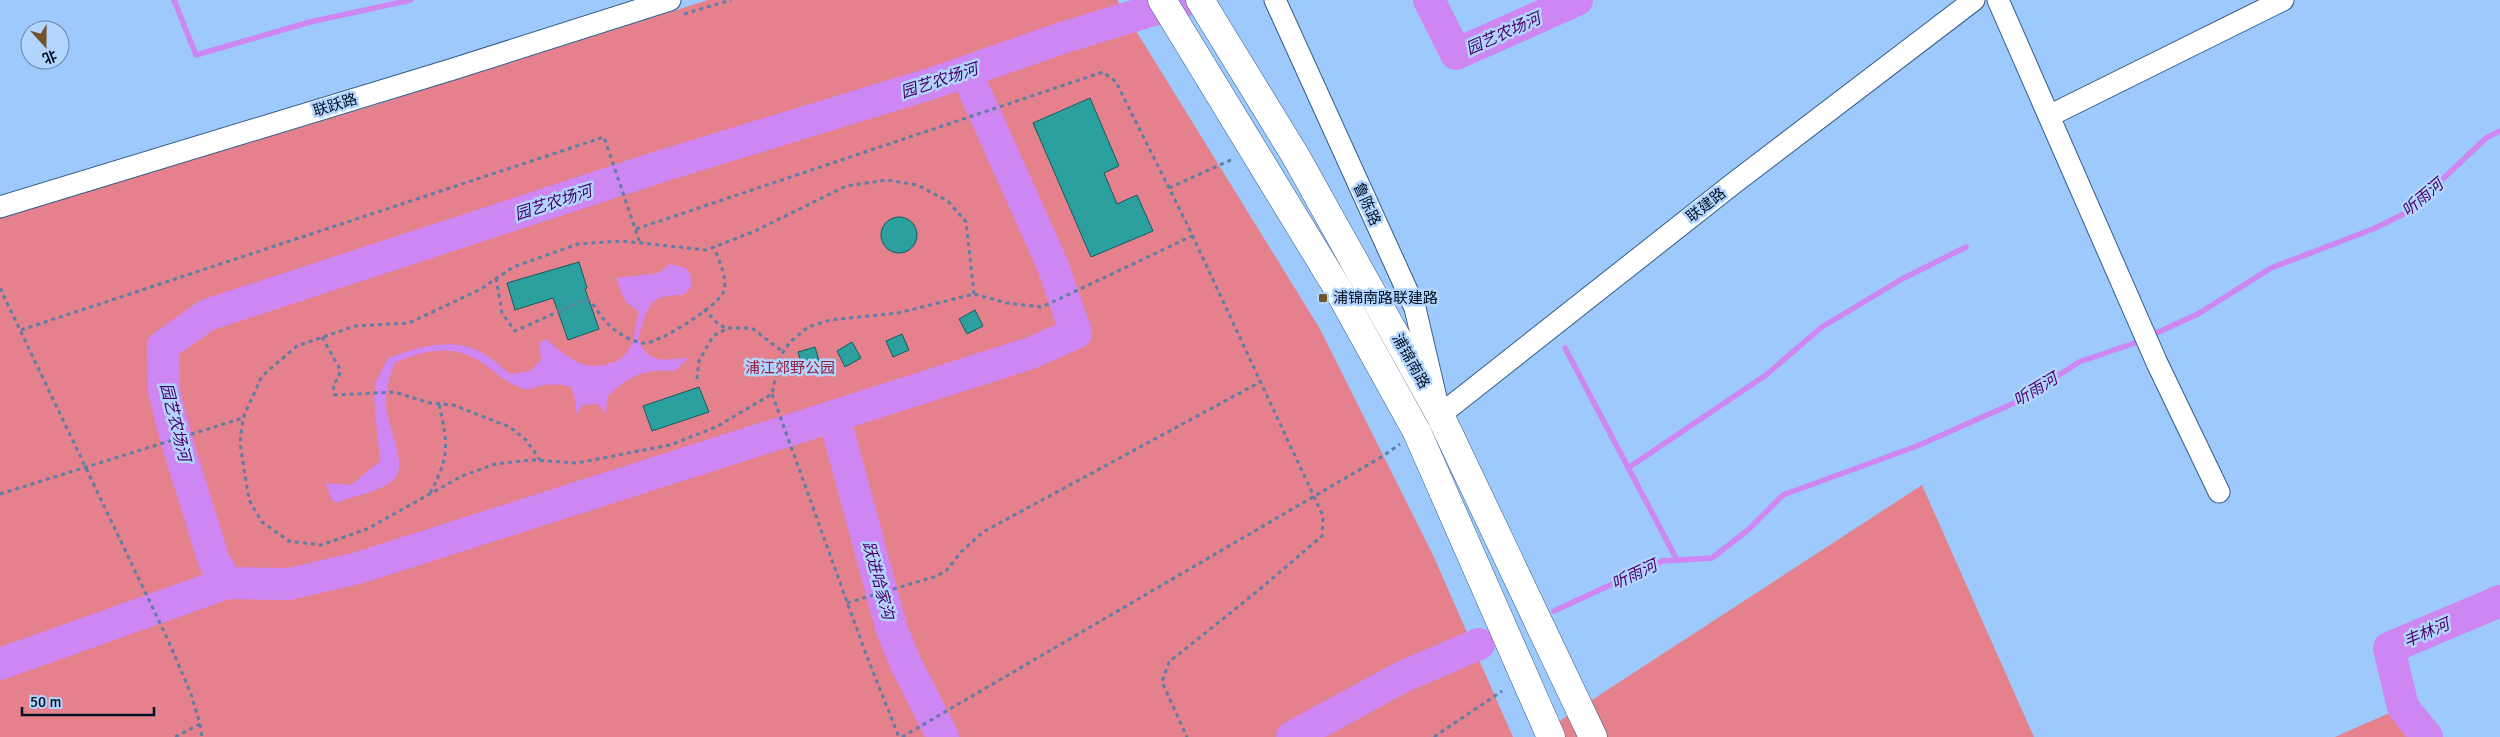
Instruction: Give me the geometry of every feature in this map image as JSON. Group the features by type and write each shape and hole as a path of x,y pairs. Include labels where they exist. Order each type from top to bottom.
{"main road":[{"name":"浦锦南路","path":"1162,0 1335,284 1417,432 1551,737"},
{"name":"浦锦南路","path":"1205,8 1295,155 1440,415 1593,737"}],"street":[{"name":"联跃路","path":"0,207 450,70 670,0"},
{"name":"鲁陈路","path":"1275,0 1415,308 1440,415"},
{"name":"联建路","path":"1440,415 1726,189 1974,0"},
{"path":"1998,0 2157,363 2219,492"},
{"path":"2049,116 2283,0"}],"path":[{"path":"636,229 1103,72 1116,82 1192,236 1323,516 1322,536 1169,662 1162,682 1187,737"},
{"path":"21,330 604,137 640,243"},
{"path":"1169,188 1254,149"},
{"path":"772,394 716,427 670,444 577,463 540,461 496,464 462,476 367,529 321,545 289,540 262,522 249,500 240,443 243,418 262,376 297,346 355,326 409,323 481,288 513,267 578,244 622,241 706,250 755,231 846,186 886,180 917,185 948,201 966,222 974,294"},
{"path":"1192,236 1042,307 1007,302 974,294 898,313 830,320 808,327 790,342 780,357 772,394 848,603 900,737 1383,456 1417,432"},
{"path":"496,278 500,306 515,331 587,298 614,330 628,338 645,344 670,334 691,322 704,309 718,301 724,291 724,274 714,247"},
{"path":"0,288 168,640 191,694 202,737"},
{"path":"704,309 719,325 728,328 752,328 783,352"},
{"path":"697,379 699,361 713,336 728,328"},
{"path":"322,337 340,369 339,378 333,384 335,395 394,392 439,404 453,405 510,427 526,440 540,461"},
{"path":"848,603 937,576 947,570 961,552 983,532 1260,382"},
{"path":"430,493 446,458 445,432 439,404"},
{"path":"0,494 243,418"},
{"path":"1434,737 1502,690"},
{"path":"175,737 200,724"}],"green space":[{"name":"浦江郊野公园","path":"708,0 1117,0 1320,329 1433,555 1513,737 0,737 0,217 379,104"},
{"path":"1922,485 2034,737 1535,737"},
{"path":"2403,707 2429,737 2335,737"}],"shaded area":[{"path":"670,264 681,267 689,272 691,287 683,295 662,297 650,305 638,339 647,354 658,359 688,358 675,371 645,373 623,383 607,397 606,414 598,404 583,405 576,414 576,402 571,387 552,385 525,389 518,387 466,354 435,351 415,355 395,363 388,383 386,405 398,455 398,473 388,484 374,491 337,503 332,500 325,483 351,485 380,461 374,399 376,382 388,358 423,347 447,344 459,345 486,355 511,374 530,371 541,360 539,343 546,339 568,357 584,364 601,366 614,362 622,357 631,346 639,312 625,301 616,278 659,273"}],"building":[{"path":"1090,98 1119,166 1104,173 1117,204 1137,195 1153,231 1091,257 1033,123"},
{"path":"899,217 906,218 912,222 916,228 916,242 912,248 906,252 899,253 892,252 886,248 882,242 881,235 882,228 886,222 892,218"},
{"path":"579,262 587,288 585,289 599,329 568,340 553,298 515,310 507,283"},
{"path":"975,310 983,326 967,334 959,319"},
{"path":"902,334 909,350 893,357 886,341"},
{"path":"852,342 861,358 845,367 837,351"},
{"path":"815,347 820,364 803,370 798,352"},
{"path":"699,387 709,412 652,431 643,406"}],"waterway":[{"path":"174,0 196,55 310,22 411,0"},
{"name":"园艺农场河","path":"227,583 214,561 178,445 164,392 163,346 207,315 665,165 930,84 1062,38 1186,0"},
{"name":"园艺农场河","path":"1429,0 1456,54 1577,0"},
{"path":"0,664 227,583 289,584 358,568 1031,353 1076,333 1053,266 966,72"},
{"name":"听雨河","path":"1554,611 1662,561 1712,558 1748,530 1783,495 1917,446 2021,400 2079,362 2132,344 2198,314 2271,268 2373,229 2408,212 2486,138 2500,131"},
{"path":"1628,468 1766,375 1822,327 1902,279 1966,247"},
{"path":"1565,348 1677,560"},
{"name":"跃进哈家沟","path":"834,416 892,630 906,664 943,737"},
{"name":"丰林河","path":"2427,737 2403,707 2389,648 2500,601"},
{"name":"听雨河","path":"1292,737 1402,677 1479,644"}],"place":[{"name":"浦锦南路联建路","path":"1323,298"}]}
